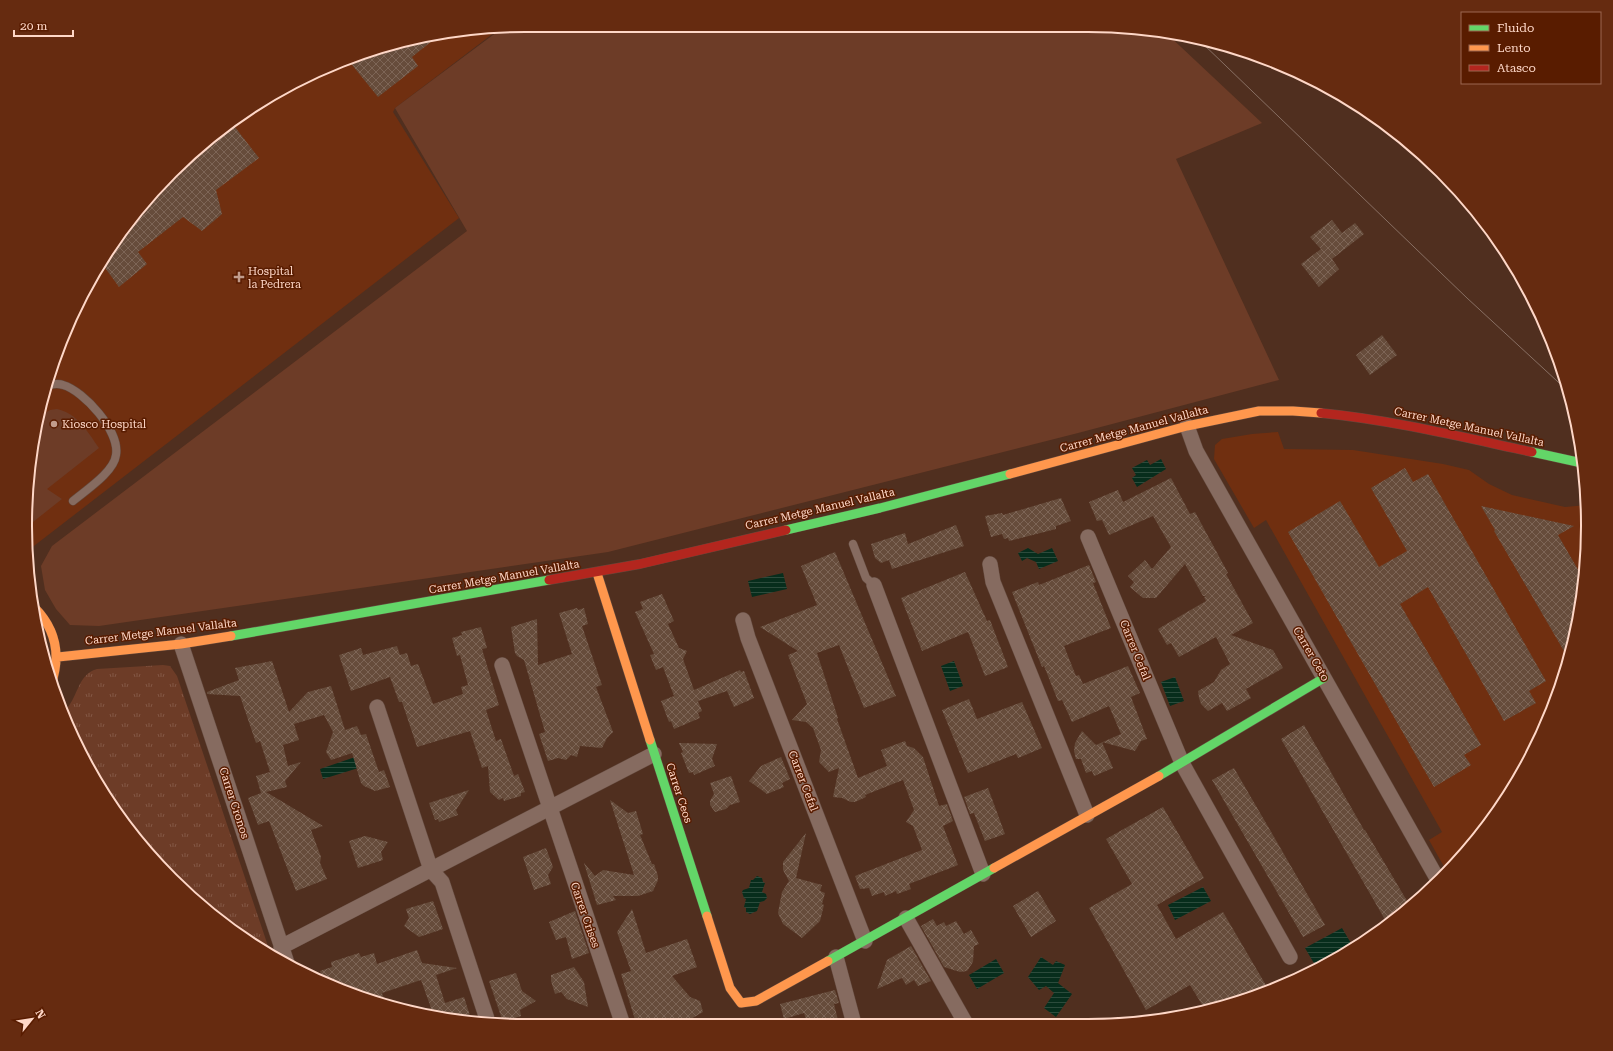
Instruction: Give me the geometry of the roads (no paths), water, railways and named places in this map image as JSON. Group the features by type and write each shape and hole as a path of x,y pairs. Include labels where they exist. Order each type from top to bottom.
{"street":[{"name":"Carrer Metge Manuel Vallalta","path":"58,656 181,644 288,627 597,573 880,508 1187,426 1259,411 1293,411 1350,416 1440,432 1577,462"},
{"name":"Carrer Ceto","path":"1187,426 1196,451 1435,875"},
{"name":"Carrer Cefal","path":"1088,537 1182,763 1290,957"},
{"path":"990,564 993,582 1087,815"},
{"name":"Carrer Ceos","path":"597,573 730,988 741,1003 756,1001 836,957"},
{"path":"874,585 983,874"},
{"path":"40,614 47,622 55,638 58,656 56,676"},
{"name":"Carrer Cefal","path":"743,620 748,638 865,941"},
{"name":"Carrer Cronos","path":"181,644 284,956"},
{"name":"Carrer Crises","path":"502,665 621,1019"},
{"path":"853,1019 836,957 1182,763 1324,678"},
{"path":"377,707 431,870 442,882 486,1017"},
{"path":"282,947 654,754"},
{"path":"906,918 963,1019"}],"lane":[{"path":"53,384 63,385 77,393 102,417 111,430 115,442 116,455 111,468 73,501"},
{"path":"854,544 866,578 874,585"}],"tram line":[{"path":"1206,47 1467,298 1560,384"}],"place":[{"name":"Hospital la Pedrera","path":"239,277"},
{"name":"Kiosco Hospital","path":"54,424"}]}
